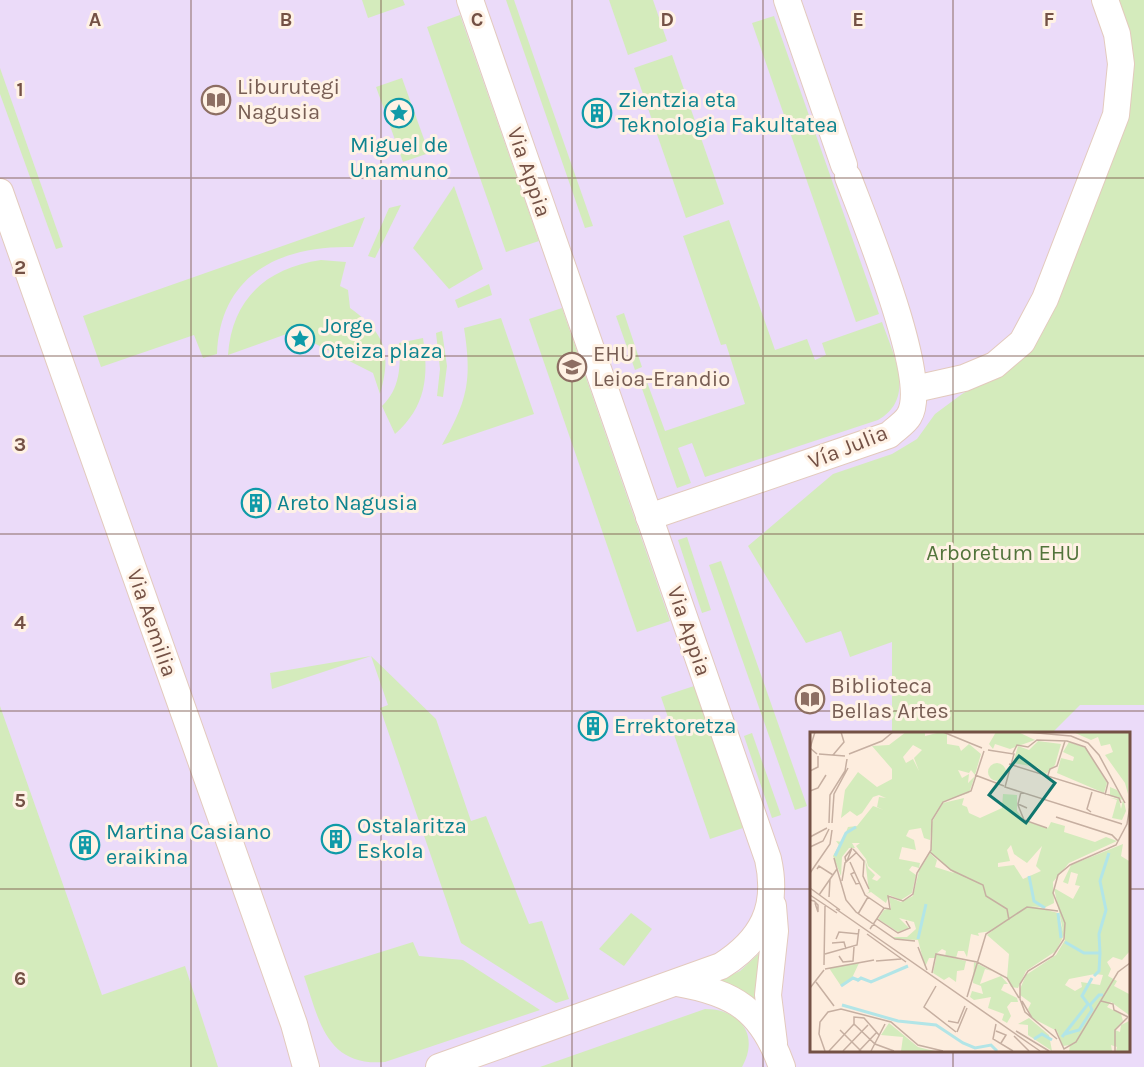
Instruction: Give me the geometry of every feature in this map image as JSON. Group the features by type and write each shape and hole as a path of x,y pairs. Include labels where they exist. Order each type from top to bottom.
{"street":[{"name":"Via Appia","path":"439,1067 722,966 746,948 764,922 772,894 768,859 470,0"},
{"name":"Vía Julia","path":"649,517 889,435 909,415 915,388 908,346 786,0"},
{"path":"915,388 964,378 995,365 1022,342 1045,299 1116,115 1121,64 1118,34 1105,0"},
{"name":"Via Aemilia","path":"0,192 8,239 310,1063"},
{"path":"772,894 775,931 768,995 774,1043 782,1067"},
{"path":"676,983 706,988 731,998 761,1022 774,1043"}],"shaded area":[{"name":"EHU Leioa-Erandio","path":"0,0 1144,0 1144,1067 0,1067"}],"green space":[{"path":"362,0 403,0 405,5 368,18"},
{"path":"506,0 514,0 593,226 585,228"},
{"path":"609,0 653,0 667,41 628,55"},
{"name":"Arboretum EHU","path":"1115,0 1144,0 1144,705 1080,705 1053,732 892,732 892,642 850,657 841,631 806,643 748,546 833,474 892,454 917,439 935,414 962,394 1011,365 1043,332 1127,115 1132,47"},
{"path":"460,15 539,241 506,252 427,27"},
{"path":"774,16 879,314 856,322 752,23"},
{"path":"672,55 724,204 686,218 634,68"},
{"path":"0,68 63,247 56,249 0,94"},
{"path":"402,78 429,153 403,162 376,87"},
{"path":"454,186 483,269 449,289 413,248"},
{"path":"401,205 375,258 368,256 389,208"},
{"path":"365,217 353,247 302,252 279,259 259,270 242,284 229,303 221,326 217,354 203,358 194,335 101,367 83,316"},
{"path":"729,220 775,350 807,339 815,360 826,355 822,343 882,322 899,375 897,400 890,411 878,420 705,477 692,443 678,448 691,483 677,488 640,383 647,382 665,431 745,404 726,344 721,345 683,236"},
{"path":"321,260 346,262 340,286 348,290 350,308 371,326 383,345 385,366 380,394 373,373 292,332 228,355 237,317 245,302 256,289 284,270"},
{"path":"489,284 492,295 458,308 455,300"},
{"path":"562,308 670,621 637,632 529,319"},
{"path":"624,313 642,367 635,370 616,316"},
{"path":"501,318 534,414 442,445 458,415 466,389 468,361 464,328"},
{"path":"442,331 447,366 443,397 437,396 440,369 436,333"},
{"path":"423,338 426,365 423,390 413,413 395,434 382,406 396,385 400,360 399,343"},
{"path":"687,537 711,610 702,613 678,540"},
{"path":"721,561 807,806 795,810 709,565"},
{"path":"371,656 436,719 471,821 486,816 529,924 542,921 569,999 556,1003 461,943 380,708 388,705"},
{"path":"371,656 272,689 270,673"},
{"path":"694,686 743,828 710,839 661,697"},
{"path":"0,706 102,995 185,966 218,1067 0,1067"},
{"path":"752,733 781,815 772,818 744,736"},
{"path":"631,913 652,929 624,966 599,949"},
{"path":"413,942 419,956 463,960 540,1010 385,1062 365,1062 337,1049 321,1024 304,976"},
{"path":"767,946 765,1018 710,985 740,971"},
{"path":"705,1009 728,1014 743,1026 749,1044 742,1067 540,1067"}],"place":[{"name":"Liburutegi Nagusia","path":"216,100"},
{"name":"Miguel de Unamuno","path":"399,113"},
{"name":"Zientzia eta Teknologia Fakultatea","path":"597,113"},
{"name":"Jorge Oteiza plaza","path":"300,339"},
{"name":"EHU Leioa-Erandio","path":"572,367"},
{"name":"Areto Nagusia","path":"256,503"},
{"name":"Biblioteca Bellas Artes","path":"810,699"},
{"name":"Errektoretza","path":"593,726"},
{"name":"Ostalaritza Eskola","path":"336,839"},
{"name":"Martina Casiano eraikina","path":"85,845"}]}
